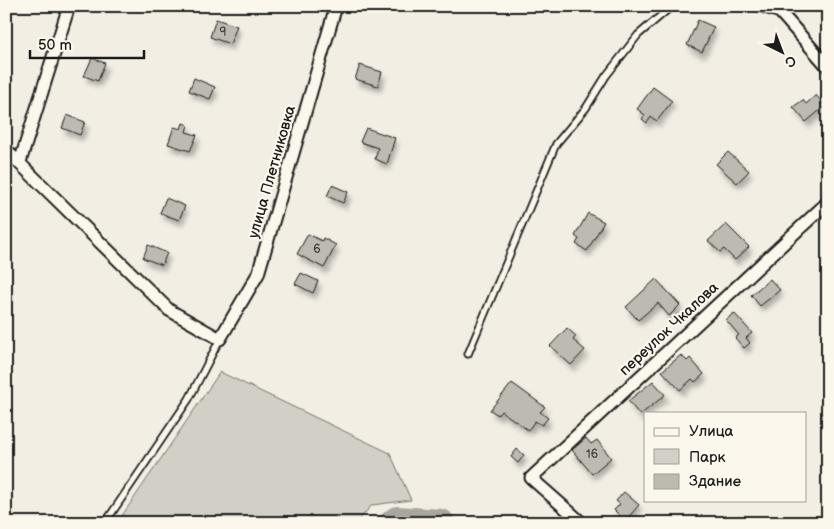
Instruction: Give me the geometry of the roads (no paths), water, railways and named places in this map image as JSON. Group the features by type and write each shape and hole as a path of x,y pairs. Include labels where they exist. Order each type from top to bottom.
{"street":[{"path":"20,162 69,6"},
{"name":"улица Плетниковка","path":"220,339 258,274 336,6"},
{"path":"762,6 780,12 828,67"},
{"path":"6,150 169,310 220,339"},
{"name":"переулок Чкалова","path":"582,523 531,478 828,202"}],"lane":[{"path":"468,354 556,144 586,108 606,76 638,34 672,6"},
{"path":"105,523 189,399 220,339"}],"waterway":[{"path":"393,523 397,520 441,523"}]}
